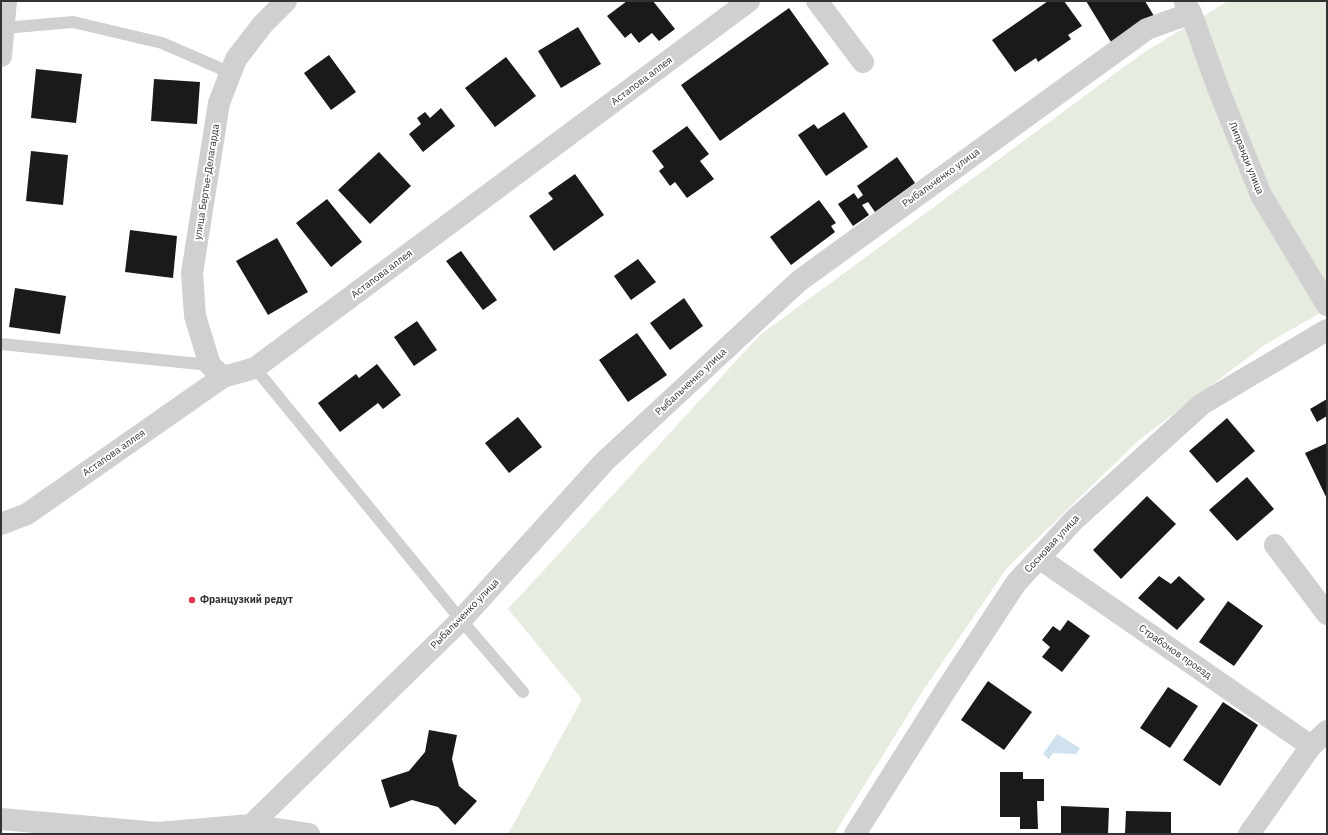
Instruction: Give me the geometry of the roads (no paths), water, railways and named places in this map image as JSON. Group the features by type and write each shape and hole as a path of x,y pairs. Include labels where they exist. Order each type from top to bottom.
{"street":[{"path":"1,56 6,1"},
{"name":"улица Бертье-Делагарда","path":"217,371 195,316 192,273 219,103 236,59 258,30 286,1"},
{"name":"Астапова аллея","path":"1,524 27,514 217,371 255,368 749,1"},
{"path":"817,1 863,62"},
{"name":"Липранди улица","path":"1188,7 1261,196 1327,305"},
{"name":"Рыбальченко улица","path":"250,825 461,620 604,462 799,281 1147,29 1188,7"},
{"name":"Сосновая улица","path":"855,834 944,693 1012,590 1073,521 1202,404 1327,330"},
{"path":"1275,545 1327,614"},
{"name":"Страбонов проезд","path":"1039,558 1311,746"},
{"path":"1249,834 1311,746 1327,731"},
{"path":"1,819 158,833 250,825 309,834"}],"lane":[{"path":"4,28 73,22 162,43 231,73"},
{"path":"1,344 217,371"},
{"path":"255,368 461,620 523,692"}],"water":[{"path":"1057,734 1080,748 1076,754 1053,753 1049,759 1043,754"}],"place":[{"name":"Французкий редут","path":"192,600"}]}
